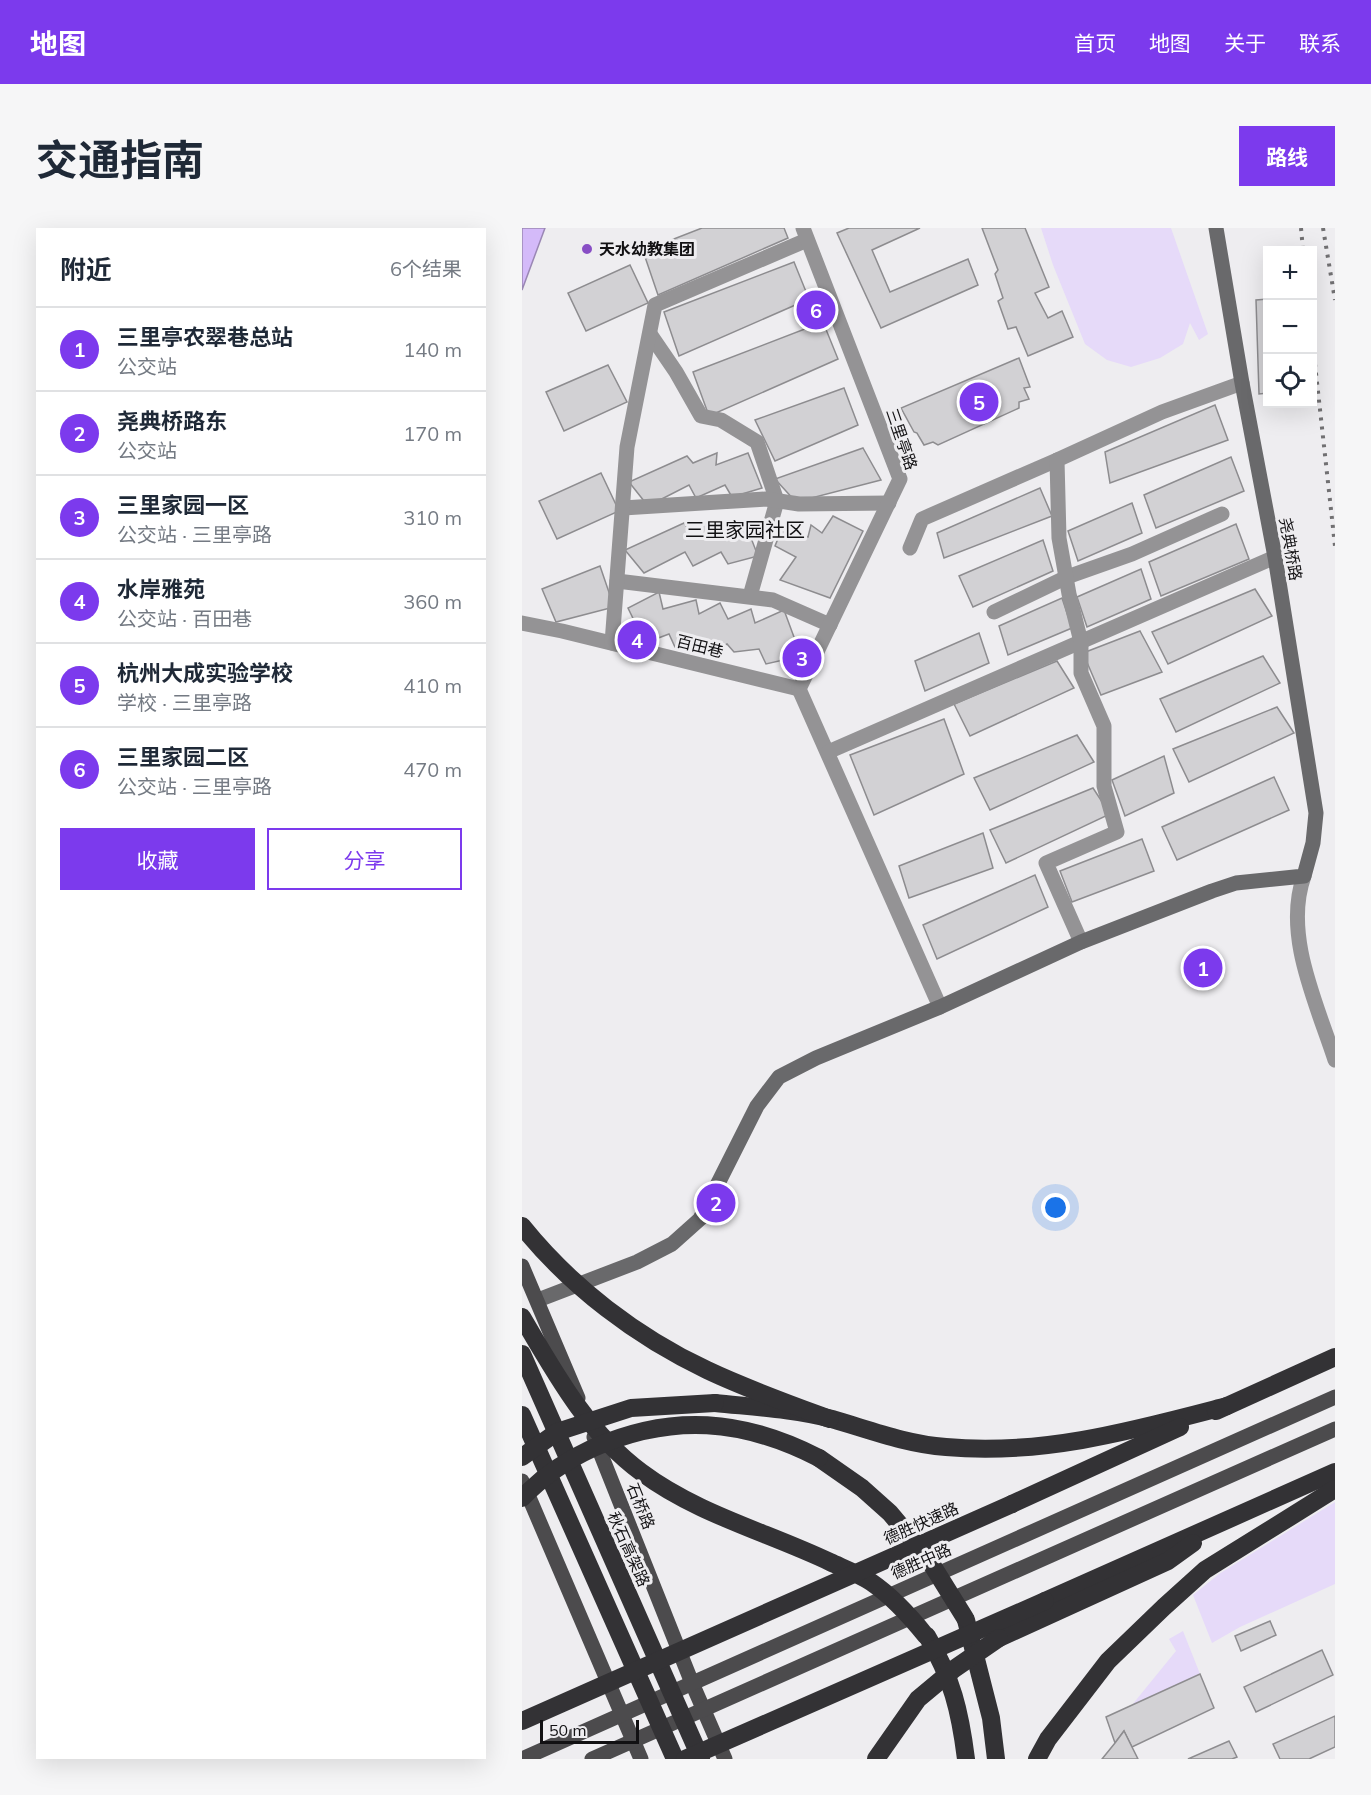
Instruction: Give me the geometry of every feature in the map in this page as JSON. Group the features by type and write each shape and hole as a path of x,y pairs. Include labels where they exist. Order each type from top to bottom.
{"highway":[{"path":"522,1226 569,1277 640,1333 706,1370 830,1419 901,1441 990,1450 1051,1446 1146,1427 1227,1406"},
{"path":"522,1317 565,1390 595,1428 640,1472 669,1491 699,1506 809,1552 870,1581 902,1606 942,1661 954,1695 966,1759"},
{"name":"秋石高架路","path":"522,1354 701,1759"},
{"name":"德胜快速路","path":"522,1721 1012,1504 1335,1357"},
{"path":"522,1457 557,1432 632,1408 715,1403 830,1419"},
{"path":"522,1415 675,1759"},
{"path":"522,1498 558,1468 584,1453 618,1437 669,1425 701,1424 743,1430 789,1442 819,1458 862,1488 890,1513 929,1560 965,1618 991,1718 996,1759"},
{"path":"685,1759 1335,1472"},
{"path":"1037,1759 1048,1739 1108,1661 1164,1607 1205,1570 1335,1490"},
{"path":"876,1759 918,1699 999,1638 1168,1561 1226,1520"}],"main road":[{"name":"石桥路","path":"522,1266 538,1300 692,1683 725,1759"},
{"name":"德胜中路","path":"522,1759 1335,1397"},
{"path":"592,1759 1335,1429"},
{"path":"522,1481 641,1759"}],"street":[{"name":"尧典桥路","path":"1216,228 1275,557 1316,813 1313,843 1304,876"},
{"path":"612,643 627,447 655,305 805,234"},
{"name":"三里亭路","path":"800,689 900,479 805,234"},
{"path":"650,334 676,372 701,416 721,420 757,442 777,501 750,596"},
{"path":"910,548 922,519 1162,412 1242,383"},
{"path":"1057,460 1059,538 1069,594 1081,642 1081,673 1104,726 1104,786 1117,832 1046,863 1081,942"},
{"path":"623,508 766,499 799,504 889,503"},
{"path":"994,612 1067,577 1132,554 1222,514"},
{"path":"828,752 1275,557"},
{"path":"617,581 773,600 830,625"},
{"name":"百田巷","path":"522,623 800,689"},
{"path":"800,689 940,1007"},
{"path":"538,1300 637,1262 672,1244 700,1220 757,1106 778,1077 816,1058 940,1007 1081,942 1236,883 1304,876 1298,891 1297,930 1303,963 1335,1060"}],"shaded area":[{"path":"522,228 545,228 522,290"},
{"path":"1041,228 1171,228 1208,334 1199,340 1190,323 1183,344 1160,358 1131,367 1107,360 1085,344 1053,265"},
{"path":"1335,1502 1335,1584 1240,1627 1212,1643 1193,1595 1219,1574"},
{"path":"1183,1631 1200,1674 1132,1705 1176,1651 1169,1639"}],"building":[{"path":"702,228 784,228 788,238 658,295 643,251"},
{"path":"849,228 920,228 872,250 890,292 968,259 978,285 881,328 837,233"},
{"path":"982,228 1025,228 1049,287 1035,293 1048,318 1062,311 1073,337 1028,356 1016,327 1008,329 998,301 1003,298 995,274 998,270"},
{"path":"794,262 809,299 679,356 664,312"},
{"path":"630,265 648,303 586,331 568,293"},
{"path":"1263,299 1263,394 1259,394 1256,300"},
{"path":"823,322 838,359 709,416 693,372"},
{"path":"1019,358 1030,387 1024,388 1029,399 1019,402 1019,408 938,445 933,442 924,445 901,408"},
{"path":"608,365 627,402 564,431 546,392"},
{"path":"844,388 858,425 775,461 755,420"},
{"path":"1215,405 1228,440 1110,483 1105,452"},
{"path":"863,448 881,480 796,502 775,479"},
{"path":"717,453 716,465 748,453 762,488 732,497 725,485 696,498 689,485 648,506 629,482 687,456 693,463"},
{"path":"1231,457 1244,491 1156,528 1144,495"},
{"path":"601,473 619,511 557,539 539,501"},
{"path":"1040,488 1052,516 944,558 937,533"},
{"path":"1132,503 1142,533 1078,561 1068,531"},
{"path":"833,516 863,531 830,598 780,580 796,557 775,546 782,529 808,537 811,525 822,533"},
{"path":"744,520 758,556 728,564 721,552 693,566 685,552 644,573 625,550 684,523 689,530 713,521 712,532"},
{"path":"1236,524 1249,559 1161,596 1149,562"},
{"path":"1043,540 1053,571 973,607 959,576"},
{"path":"600,566 614,607 556,622 542,589"},
{"path":"1141,569 1151,599 1087,627 1077,597"},
{"path":"1255,589 1272,616 1168,664 1152,632"},
{"path":"659,592 663,609 696,600 699,614 720,603 728,619 751,609 755,623 784,610 801,656 766,664 759,649 734,652 727,644 706,655 697,641 675,647 669,634 645,643 628,608"},
{"path":"1062,598 1072,628 1008,655 999,626"},
{"path":"1140,631 1162,672 1101,695 1083,653"},
{"path":"979,633 989,663 925,691 915,661"},
{"path":"1263,656 1280,683 1176,732 1160,699"},
{"path":"1057,661 1074,688 970,736 954,704"},
{"path":"1277,707 1294,733 1189,782 1173,749"},
{"path":"944,719 964,774 874,815 850,755"},
{"path":"1077,735 1094,762 990,810 974,778"},
{"path":"1164,756 1174,793 1125,816 1112,780"},
{"path":"1274,777 1289,810 1177,860 1162,827"},
{"path":"1093,788 1110,814 1006,863 990,830"},
{"path":"983,833 993,868 909,898 899,866"},
{"path":"1142,839 1154,871 1072,902 1060,871"},
{"path":"1035,875 1048,907 937,959 923,925"},
{"path":"1270,1621 1276,1635 1241,1651 1235,1636"},
{"path":"1322,1650 1333,1675 1256,1712 1244,1687"},
{"path":"1200,1674 1214,1708 1132,1747 1124,1731 1115,1743 1106,1717"},
{"path":"1335,1716 1335,1747 1309,1759 1280,1759 1273,1744"},
{"path":"1124,1731 1138,1759 1102,1759 1115,1743"},
{"path":"1229,1741 1237,1757 1188,1759"}],"railway":[{"path":"1301,228 1303,246"},
{"path":"1323,228 1335,300"},
{"path":"1314,354 1335,546"}],"place":[{"name":"天水幼教集团","path":"587,249"},
{"name":"三里家园二区","path":"816,310"},
{"name":"杭州大成实验学校","path":"979,402"},
{"name":"水岸雅苑","path":"637,640"},
{"name":"三里家园一区","path":"802,658"},
{"name":"三里亭农翠巷总站","path":"1203,968"},
{"name":"尧典桥路东","path":"716,1203"}],"district":[{"name":"三里家园社区","path":"745,529"}]}
